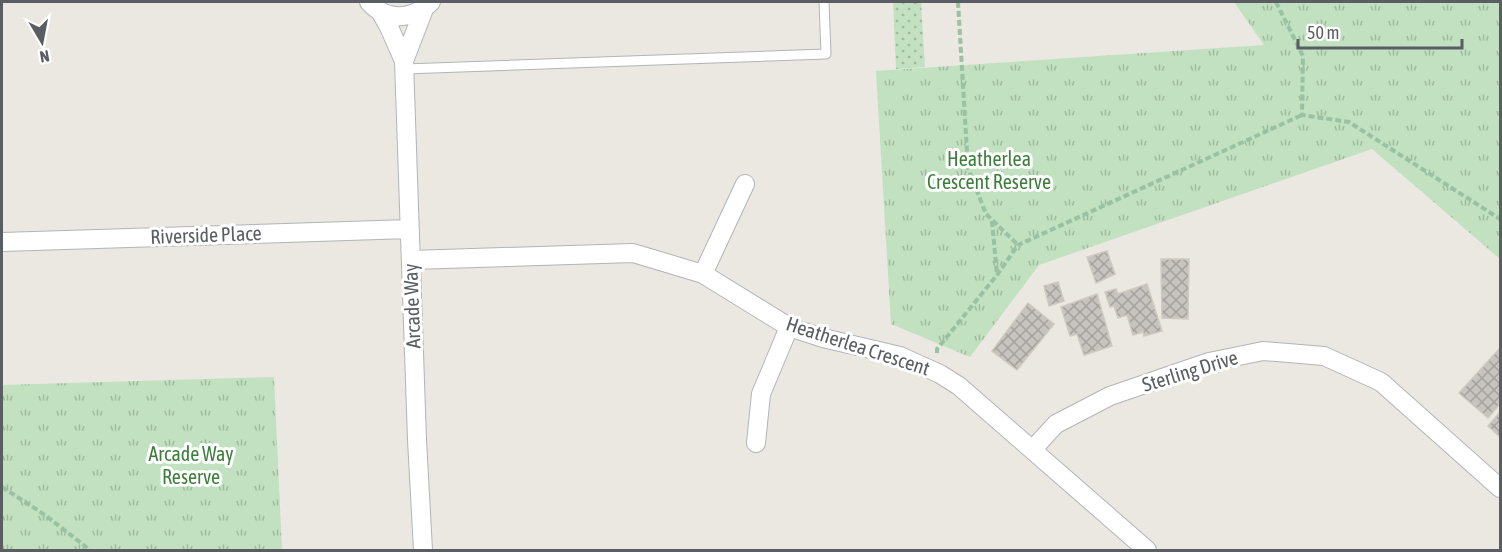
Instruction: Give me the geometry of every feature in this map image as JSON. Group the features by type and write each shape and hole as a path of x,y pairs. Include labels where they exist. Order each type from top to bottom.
{"street":[{"name":"Arcade Way","path":"404,65 427,5"},
{"path":"374,6 390,16 402,17 414,15 427,5"},
{"name":"Arcade Way","path":"374,6 389,27 404,65 423,550"},
{"path":"703,274 745,184"},
{"name":"Riverside Place","path":"2,242 410,229"},
{"name":"Heatherlea Crescent","path":"411,260 633,254 703,274 789,327 823,338 900,356 940,374 959,386 1147,550"},
{"path":"756,443 761,394 789,327"},
{"name":"Sterling Drive","path":"1033,449 1056,424 1110,396 1209,362 1263,351 1323,356 1381,382 1500,488"}],"lane":[{"path":"404,65 826,54 824,2"}],"path":[{"path":"958,2 968,168 986,214 1018,244"},
{"path":"1276,2 1303,56 1302,114"},
{"path":"940,374 937,349 998,275 1018,244 1302,114 1349,122 1500,219"},
{"path":"992,220 998,275"},
{"path":"2,487 45,515 90,550"}],"green space":[{"path":"893,2 921,2 925,67 896,69"},
{"name":"Heatherlea Crescent Reserve","path":"1234,2 1500,2 1500,259 1372,149 1039,265 970,357 891,324 876,71 1264,45"},
{"name":"Arcade Way Reserve","path":"274,377 282,550 2,550 2,385"}],"building":[{"path":"1107,251 1115,274 1096,283 1087,257"},
{"path":"1161,259 1189,259 1188,319 1162,318"},
{"path":"1058,282 1064,301 1049,306 1044,286"},
{"path":"1147,284 1162,331 1144,336 1143,332 1133,335 1127,315 1118,318 1114,306 1110,307 1105,292 1116,289 1118,294"},
{"path":"1097,294 1112,346 1084,355 1077,334 1070,336 1061,307"},
{"path":"1028,303 1054,324 1017,370 992,351"},
{"path":"1500,348 1500,404 1488,418 1459,393"},
{"path":"1500,412 1500,437 1488,426"}]}
